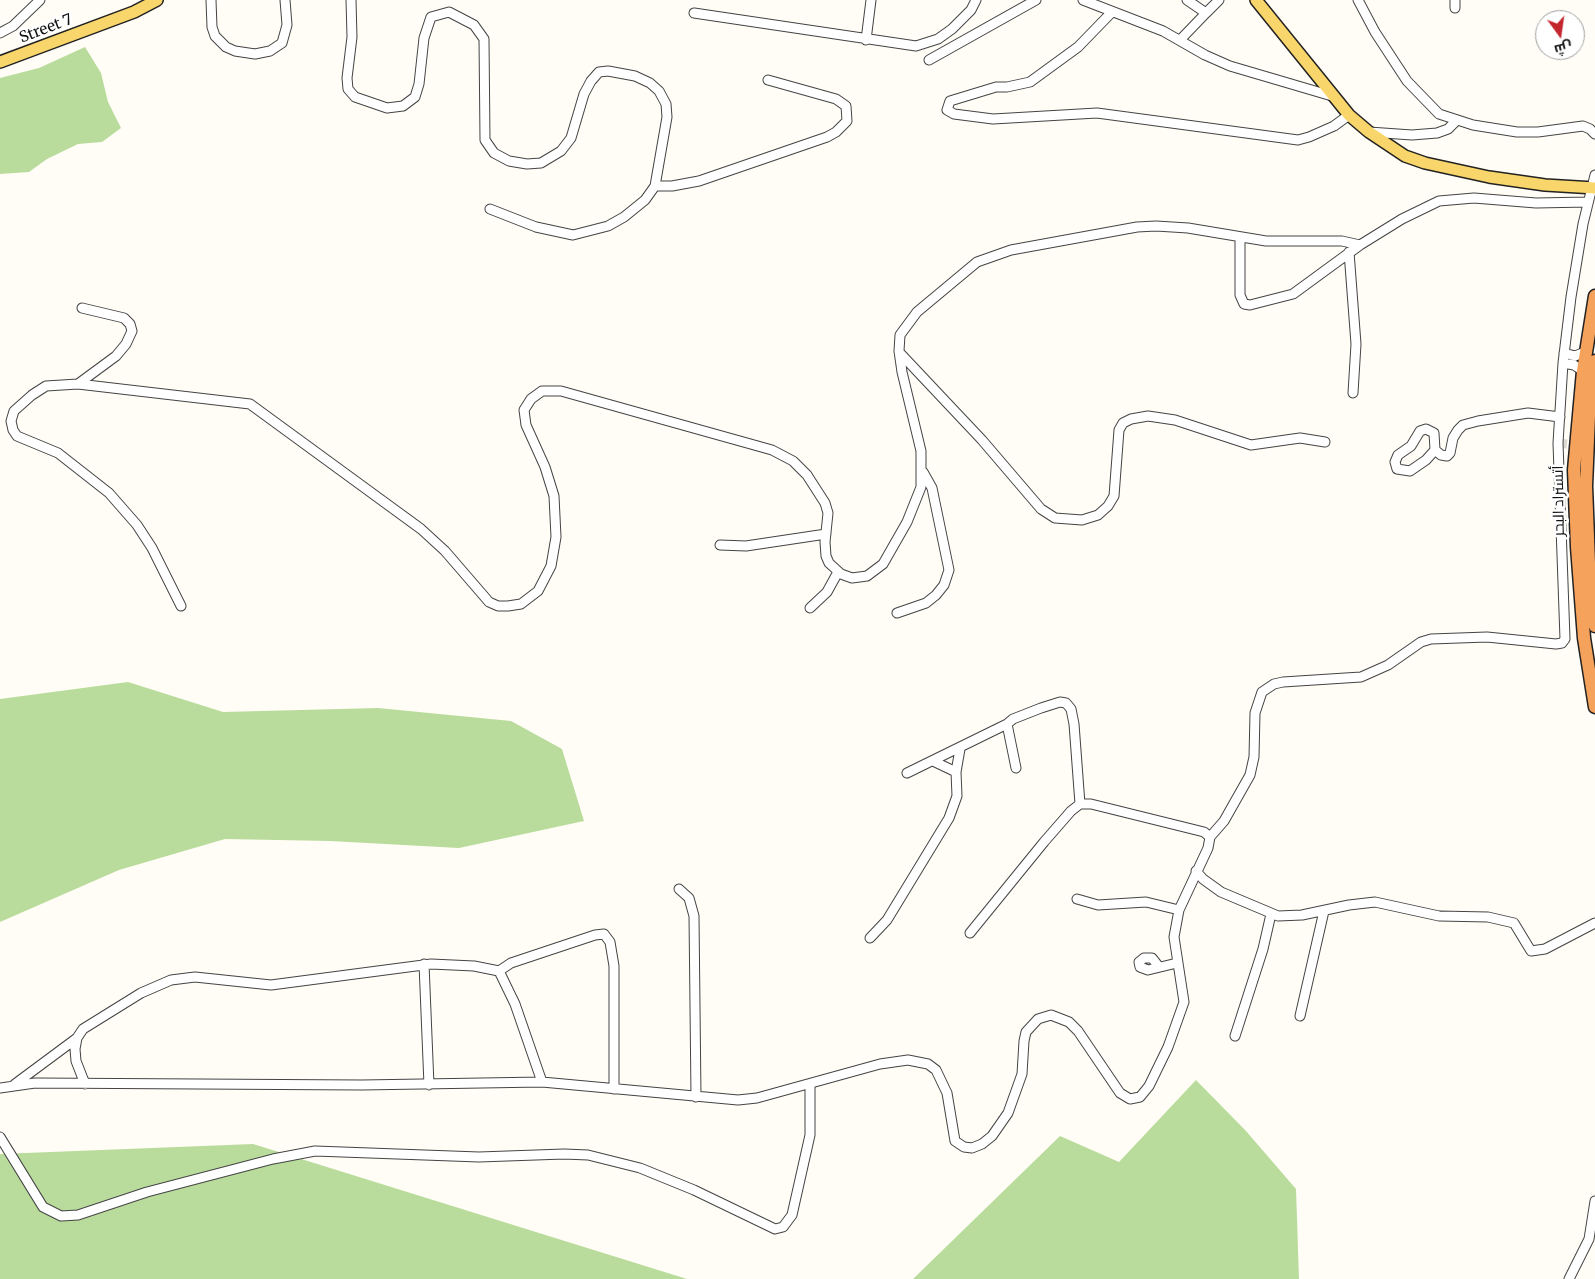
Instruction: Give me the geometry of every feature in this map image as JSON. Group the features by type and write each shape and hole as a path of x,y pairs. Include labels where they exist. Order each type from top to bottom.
{"highway":[{"name":"أتستراد البحر","path":"1595,296 1585,352 1574,470 1584,638 1595,706"},
{"name":"أتستراد البحر","path":"1595,361 1586,486 1588,542 1595,626"}],"main road":[{"name":"Street 7","path":"0,62 134,12 157,0"},
{"path":"1256,0 1349,115 1369,132 1405,156 1425,163 1545,185 1593,188"}],"street":[{"path":"0,32 13,26 40,0"},
{"path":"211,0 215,36 226,47 235,51 255,54 270,51 282,43 287,25 285,0"},
{"path":"351,0 352,37 347,78 348,89 355,97 387,108 403,106 415,97 419,84 424,38 430,17 449,12 474,25 484,39 485,140 494,153 509,161 527,164 541,163 562,151 571,138 584,94 591,81 599,72 608,71 623,74 650,83 663,97 667,117 655,186 644,200 616,222 581,234 562,233 542,229 490,209"},
{"path":"866,40 871,0"},
{"path":"694,13 904,46 931,43 952,30 970,10 976,0"},
{"path":"929,60 1007,18 1036,0"},
{"path":"1083,0 1111,13 1136,19 1180,40 1206,56 1230,66 1332,96"},
{"path":"1187,0 1206,13"},
{"path":"1180,40 1219,0"},
{"path":"1358,0 1379,39 1416,92 1439,114 1456,121 1517,132 1538,132 1583,126 1595,134"},
{"path":"1111,13 1074,50 1041,71 1030,82 1008,87 996,87 950,101 947,110 954,114 992,119 1098,113 1298,140 1320,132 1349,115"},
{"path":"655,186 672,186 698,181 827,137 836,132 846,120 846,106 836,99 768,80"},
{"path":"1369,132 1412,135 1437,133 1448,129 1456,121"},
{"path":"0,1088 15,1084 429,1085 542,1082 738,1100 757,1098 810,1085 898,1060 918,1061 928,1064 942,1080 947,1093 955,1141 964,1147 972,1148 982,1144 992,1136 1008,1113 1022,1074 1026,1032 1038,1019 1051,1015 1069,1022 1078,1031 1114,1087 1125,1097 1136,1099 1144,1094 1149,1086 1180,1019 1184,994 1177,963 1174,937 1179,910 1196,870 1208,848 1210,837 1224,821 1250,775 1254,749 1255,713 1258,699 1266,689 1283,682 1361,676 1388,664 1421,642 1431,639 1487,637 1562,643 1565,639 1561,570 1562,544 1557,475 1560,417 1564,358 1575,271 1595,175"},
{"path":"1240,238 1240,295 1244,304 1250,305 1293,294 1360,245 1402,219 1446,199 1505,200 1546,204 1588,202"},
{"path":"181,606 152,548 137,526 109,493 58,453 17,436 11,421 14,411 32,395 46,386 78,384 250,404 421,529 445,551 489,602 498,606 521,604 529,599 538,591 551,566 556,537 554,496 545,467 526,425 524,410 531,399 542,392 562,390 772,450 785,456 802,468 821,495 828,513 826,556 829,563 838,572 852,578 867,576 883,564 910,514 921,487 923,472 921,451 899,352 900,335 917,312 976,262 994,254 1136,228 1174,226 1240,238 1294,243 1342,241 1360,245"},
{"path":"1349,252 1356,344 1353,393"},
{"path":"78,384 116,356 126,344 132,331 130,324 124,318 82,308"},
{"path":"899,352 982,440 1041,510 1056,518 1082,520 1098,514 1108,506 1114,496 1119,430 1123,423 1131,419 1148,416 1175,420 1251,444 1300,438 1325,442"},
{"path":"1564,358 1585,352"},
{"path":"1564,358 1583,371"},
{"path":"1435,450 1426,460 1410,471 1405,472 1396,466 1398,455 1411,446 1420,431 1426,429 1434,433 1435,450 1441,455 1446,456 1450,453 1453,438 1464,425 1528,413 1560,417"},
{"path":"897,613 926,603 936,595 944,585 949,570 932,488 923,472"},
{"path":"1588,542 1595,530"},
{"path":"720,545 746,546 826,534"},
{"path":"1562,544 1578,559"},
{"path":"810,608 826,592 838,572"},
{"path":"907,773 960,748 1014,719 1060,702 1069,705 1074,724 1080,804"},
{"path":"1007,724 1016,768"},
{"path":"870,938 887,920 949,818 957,796 956,772 960,748"},
{"path":"933,761 956,772"},
{"path":"970,933 1044,842 1071,811 1080,804 1091,804 1204,832 1210,837"},
{"path":"1196,870 1203,879 1222,892 1271,914 1289,916 1375,902 1439,916 1488,917 1514,923 1531,951 1537,951 1595,923"},
{"path":"680,889 688,898 694,916 696,1097"},
{"path":"1077,899 1098,905 1146,902 1179,910"},
{"path":"1300,1016 1324,911"},
{"path":"1235,1036 1263,949 1271,914"},
{"path":"499,971 506,965 595,935 604,934 607,936 611,944 614,966 614,1089"},
{"path":"1159,967 1177,963"},
{"path":"15,1084 77,1038 83,1029 141,993 171,980 194,977 271,985 300,983 424,964 474,966 499,971"},
{"path":"424,964 429,1085"},
{"path":"499,971 515,1004 542,1082"},
{"path":"77,1038 76,1061 85,1084"},
{"path":"0,1137 43,1206 61,1216 78,1215 148,1192 273,1159 315,1151 479,1157 564,1154 588,1155 640,1168 694,1190 775,1229 783,1227 792,1215 810,1135 810,1085"},
{"path":"1569,1279 1589,1240 1595,1201"}],"green space":[{"path":"85,47 101,73 108,102 121,128 102,142 78,144 47,159 29,172 0,174 0,78 39,68"},
{"path":"128,682 223,712 378,708 511,721 562,749 584,821 459,848 330,841 225,839 119,870 0,922 0,699"},
{"path":"1196,1080 1246,1131 1296,1189 1299,1279 913,1279 1060,1136 1119,1162"},
{"path":"253,1144 687,1279 0,1279 0,1154"}],"tunnel":[{"path":"1558,443 1595,447"}]}
